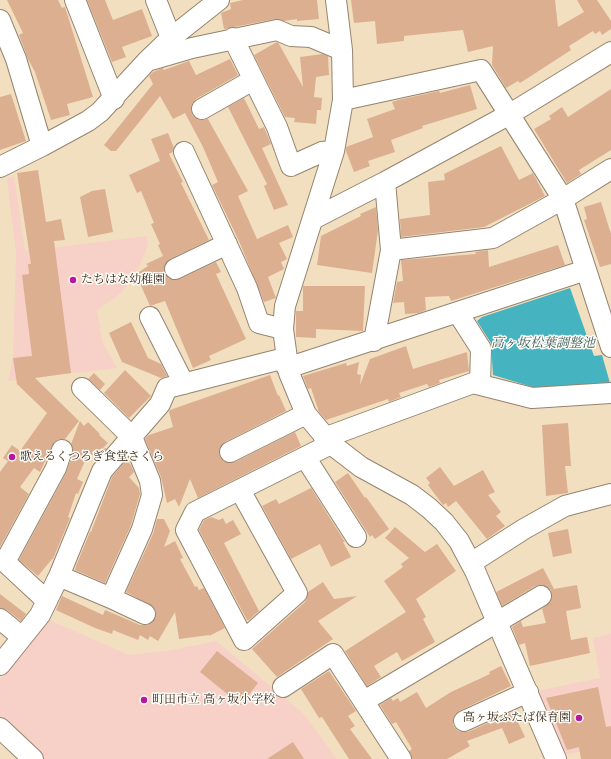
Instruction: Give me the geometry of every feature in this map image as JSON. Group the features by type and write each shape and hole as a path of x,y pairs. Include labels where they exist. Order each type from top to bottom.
{"street":[{"path":"75,0 114,99"},
{"path":"156,0 171,38"},
{"path":"0,167 88,121 114,99 147,61 171,38 219,0"},
{"path":"336,0 342,50 343,100 334,151 290,286 285,306 283,329 286,363 293,386 306,414 327,441 361,468 412,496 429,508 444,522 459,541 471,563 498,623 556,759"},
{"path":"0,20 16,60 42,146"},
{"path":"147,61 233,38 277,30 291,36 311,37 342,50"},
{"path":"233,38 277,127 292,166 322,152 334,151"},
{"path":"313,218 385,182 510,114 611,52"},
{"path":"343,100 481,70 563,199 611,347"},
{"path":"202,109 253,80"},
{"path":"184,152 247,288 259,323 283,329"},
{"path":"391,250 493,238 563,199 611,169"},
{"path":"374,341 391,250 385,182"},
{"path":"175,269 226,244"},
{"path":"0,665 44,608 60,576 102,471 160,404 167,388 286,363 374,341 586,270"},
{"path":"458,313 481,349 480,384"},
{"path":"150,329 184,384"},
{"path":"240,490 297,593 244,640 186,530 195,512 305,457 327,441 473,383 532,398 611,393"},
{"path":"82,388 132,438 150,481 152,495 142,529 111,598"},
{"path":"230,452 306,414"},
{"path":"44,608 5,562 56,468 62,450"},
{"path":"305,457 356,537"},
{"path":"471,563 524,529 565,506 611,494"},
{"path":"60,576 145,614"},
{"path":"364,702 541,596"},
{"path":"0,619 22,637"},
{"path":"283,687 333,654 401,759"},
{"path":"464,721 528,692"},
{"path":"0,728 33,759"}],"shaded area":[{"name":"たちはな幼稚園","path":"14,176 25,251 147,236 148,246 139,267 121,293 97,310 102,341 117,368 8,381 13,357 16,253 7,179"},
{"name":"町田市立 高ヶ坂小学校","path":"49,620 129,655 167,651 216,641 303,713 337,759 44,759 0,719 0,679"},
{"name":"高ヶ坂ふたば保育園","path":"611,634 611,746 563,755 536,691 600,678 593,638"}],"water":[{"name":"高ヶ坂松葉調整池","path":"570,288 594,356 602,355 610,383 603,387 539,389 493,375 491,343 477,321 482,317"}],"building":[{"path":"7,0 58,0 62,8 65,7 93,97 67,104 70,115 51,120 35,72 28,59 19,35 23,33"},
{"path":"87,0 105,0 113,20 142,9 152,36 122,47 126,57 112,62"},
{"path":"243,0 317,0 319,19 297,21 297,19 284,21 275,19 224,29 221,13 231,9 230,3"},
{"path":"351,0 555,0 558,27 584,12 577,0 597,0 611,21 611,29 602,35 600,31 595,34 593,31 569,46 571,50 520,83 518,81 506,88 492,65 493,46 468,52 463,30 404,36 404,41 377,44 375,21 354,23"},
{"path":"277,42 303,87 300,57 323,54 328,56 329,75 316,77 314,97 322,98 321,110 317,110 316,124 294,122 295,118 285,117 254,55"},
{"path":"230,59 238,75 196,99 192,104 191,109 192,115 197,119 208,119 248,191 238,196 257,239 288,225 293,237 279,243 287,259 281,262 284,269 268,277 276,298 264,302 239,241 212,185 218,182 203,147 185,113 173,119 160,96 116,151 111,151 104,145 153,84 149,76 153,72 163,68 164,70 189,61 196,75"},
{"path":"470,85 477,109 422,126 423,128 391,140 395,152 368,161 370,166 354,172 346,151 346,147 373,137 367,119 395,109 392,102 398,100 439,91 440,93"},
{"path":"611,89 611,150 579,170 581,174 567,183 534,129 551,119 549,116 562,107 568,117"},
{"path":"11,94 26,141 0,150 0,97"},
{"path":"244,98 259,129 264,127 271,144 262,148 288,205 274,210 264,186 267,184 228,107"},
{"path":"168,133 174,148 173,152 169,154 183,182 181,183 209,240 170,259 164,268 165,274 169,279 180,279 216,262 221,272 216,274 246,339 209,356 211,360 193,368 165,301 150,306 136,274 148,266 146,264 163,256 158,245 160,244 151,224 154,223 141,191 137,193 129,175 160,161 151,139"},
{"path":"501,146 519,180 533,173 545,196 484,227 401,237 400,219 430,215 428,182 445,180 444,174"},
{"path":"38,170 46,222 61,219 65,240 54,241 71,373 35,378 79,421 65,439 59,439 54,442 40,472 34,468 20,487 29,494 0,547 0,472 8,461 3,458 12,445 20,451 47,413 17,384 13,358 32,356 22,275 29,274 28,264 31,264 17,173"},
{"path":"105,189 113,232 88,237 80,197 92,191"},
{"path":"601,202 611,234 611,264 600,267 584,220 587,219 584,207"},
{"path":"376,207 378,230 372,273 317,265 321,236 361,216 360,214"},
{"path":"558,245 565,265 451,301 449,296 425,297 426,310 419,313 405,314 404,302 393,303 397,282 403,281 401,260 476,254 475,252 488,250 489,267"},
{"path":"303,286 365,286 363,331 316,329 316,338 296,337 296,311 303,311"},
{"path":"131,322 148,358 161,364 167,376 161,378 122,362 109,333"},
{"path":"406,346 413,369 467,352 469,371 439,380 440,383 429,387 427,384 399,393 401,397 389,402 388,399 326,420 319,412 311,388 308,389 303,376 346,363 347,366 359,362 357,374 361,375 360,385 370,359"},
{"path":"125,370 151,396 129,418 104,393"},
{"path":"94,373 105,384 100,390 88,379"},
{"path":"270,375 278,396 279,395 286,411 225,442 219,451 220,457 224,462 235,462 295,432 301,446 198,498 190,479 179,507 175,499 167,503 161,477 145,439 149,435 173,427 169,412 170,410"},
{"path":"80,421 84,426 88,422 100,434 99,435 108,443 102,449 107,448 97,459 89,452 77,479 83,482 78,494 76,493 68,517 70,518 53,559 38,576 19,560 66,473 73,453 71,444"},
{"path":"568,423 571,466 565,466 568,493 546,496 542,425"},
{"path":"126,460 131,465 134,472 129,477 139,488 140,494 131,525 105,583 75,570 112,477"},
{"path":"440,467 454,486 483,470 495,492 488,495 501,512 496,516 505,526 487,539 456,501 448,507 446,503 443,505 428,485 430,483 426,478"},
{"path":"348,473 389,529 375,539 372,535 370,537 335,482"},
{"path":"311,488 345,542 343,542 351,557 331,567 320,544 291,559 262,506 276,499 279,504"},
{"path":"211,517 219,520 223,518 226,524 233,520 241,534 224,543 259,611 249,620 247,620 199,530 204,520"},
{"path":"157,519 164,519 170,531 164,547 175,541 183,558 180,559 195,587 197,586 199,590 204,588 225,628 209,636 179,639 175,612 158,641 150,636 148,640 140,635 138,640 113,630 112,634 95,628 56,610 62,596 103,615 105,610 140,625 152,623 156,613 154,607 126,592 153,534"},
{"path":"395,527 425,552 437,544 456,571 416,599 426,617 423,619 435,642 402,661 397,652 374,666 381,677 367,686 345,651 406,612 384,581 403,567 401,564 409,558 385,538"},
{"path":"568,529 572,553 553,557 548,533"},
{"path":"543,568 554,589 577,585 581,608 566,611 571,640 587,637 590,653 530,666 525,643 519,645 512,627 521,621 523,627 546,623 542,609 551,601 551,590 546,586 535,586 502,606 496,592"},
{"path":"323,582 334,599 357,596 318,621 333,639 277,677 252,649 305,602 308,592"},
{"path":"0,594 26,614 21,621 7,610 0,608"},
{"path":"217,651 258,683 241,705 200,672"},
{"path":"501,666 511,686 459,711 453,719 453,725 458,731 468,732 517,710 518,714 515,716 525,737 509,744 502,728 467,741 470,746 447,759 412,759 409,751 412,749 396,722 392,724 380,705 391,698 393,701 398,698 400,702 417,692 426,708 451,692 490,674 489,672"},
{"path":"329,671 356,711 348,716 355,726 350,729 372,759 349,759 322,717 319,718 301,689"},
{"path":"598,687 606,727 611,726 611,759 581,759 579,747 567,750 546,698"},
{"path":"293,742 304,759 267,759"}],"place":[{"name":"たちはな幼稚園","path":"73,280"},
{"name":"歌えるくつろぎ食堂さくら","path":"12,457"},
{"name":"町田市立 高ヶ坂小学校","path":"144,700"},
{"name":"高ヶ坂ふたば保育園","path":"579,718"}]}
